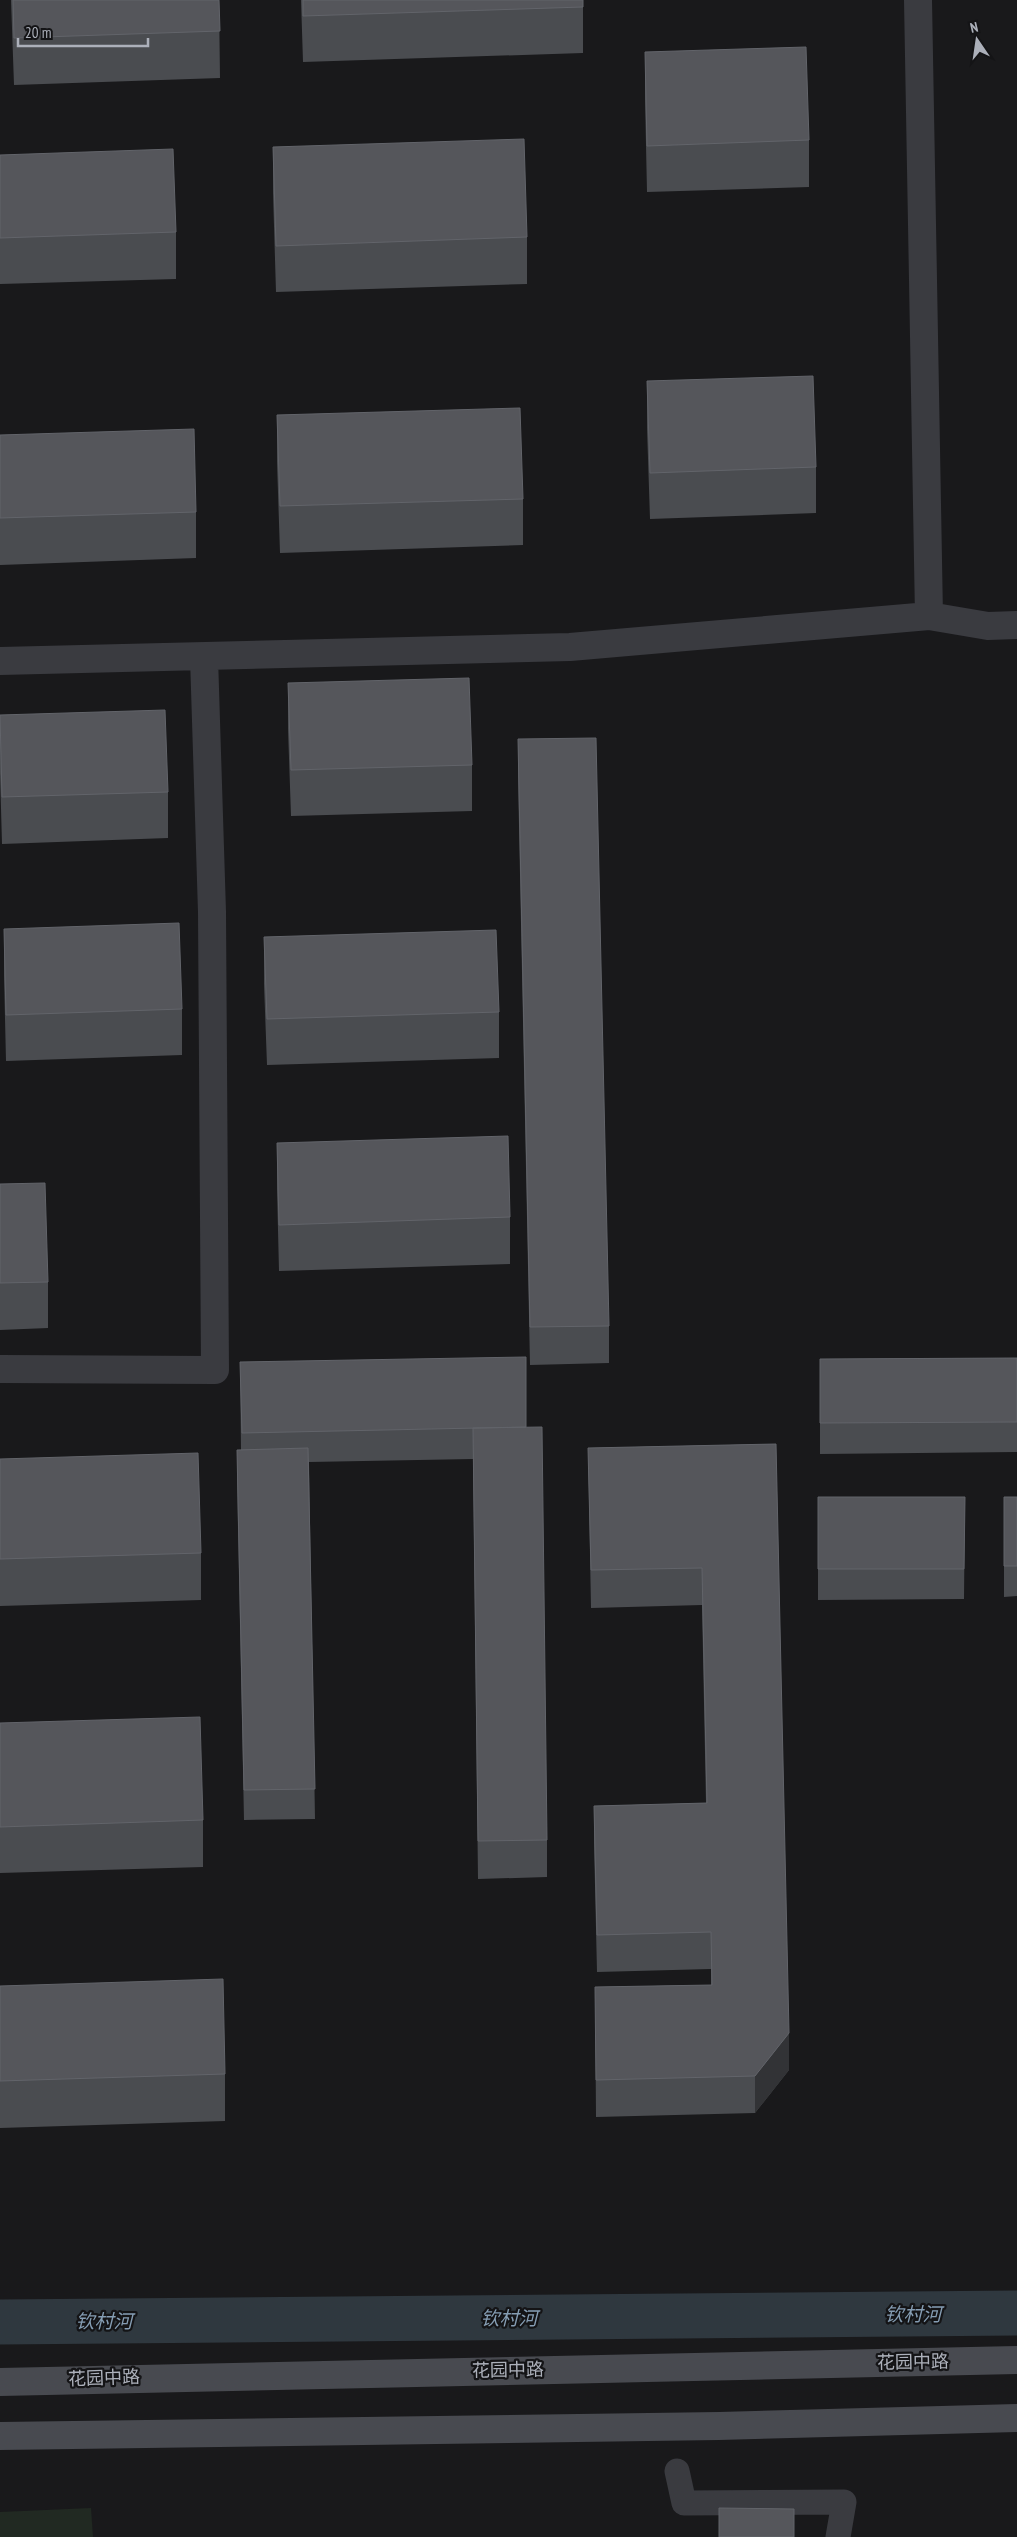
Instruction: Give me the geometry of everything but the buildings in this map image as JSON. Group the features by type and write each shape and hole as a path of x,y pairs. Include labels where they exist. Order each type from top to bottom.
{"main road":[{"name":"花园中路","path":"0,2382 1017,2360"},
{"path":"0,2436 719,2426 1017,2418"}],"street":[{"path":"918,0 929,616"},
{"path":"0,660 204,658 570,647 929,616 988,626 1017,625"},
{"path":"0,1369 215,1370 212,912 204,658"}],"lane":[{"path":"677,2471 684,2504 844,2502 838,2537"}],"shaded area":[{"path":"91,2508 93,2537 0,2537 0,2512"}],"waterway":[{"name":"钦村河","path":"0,2322 1017,2313"}]}
